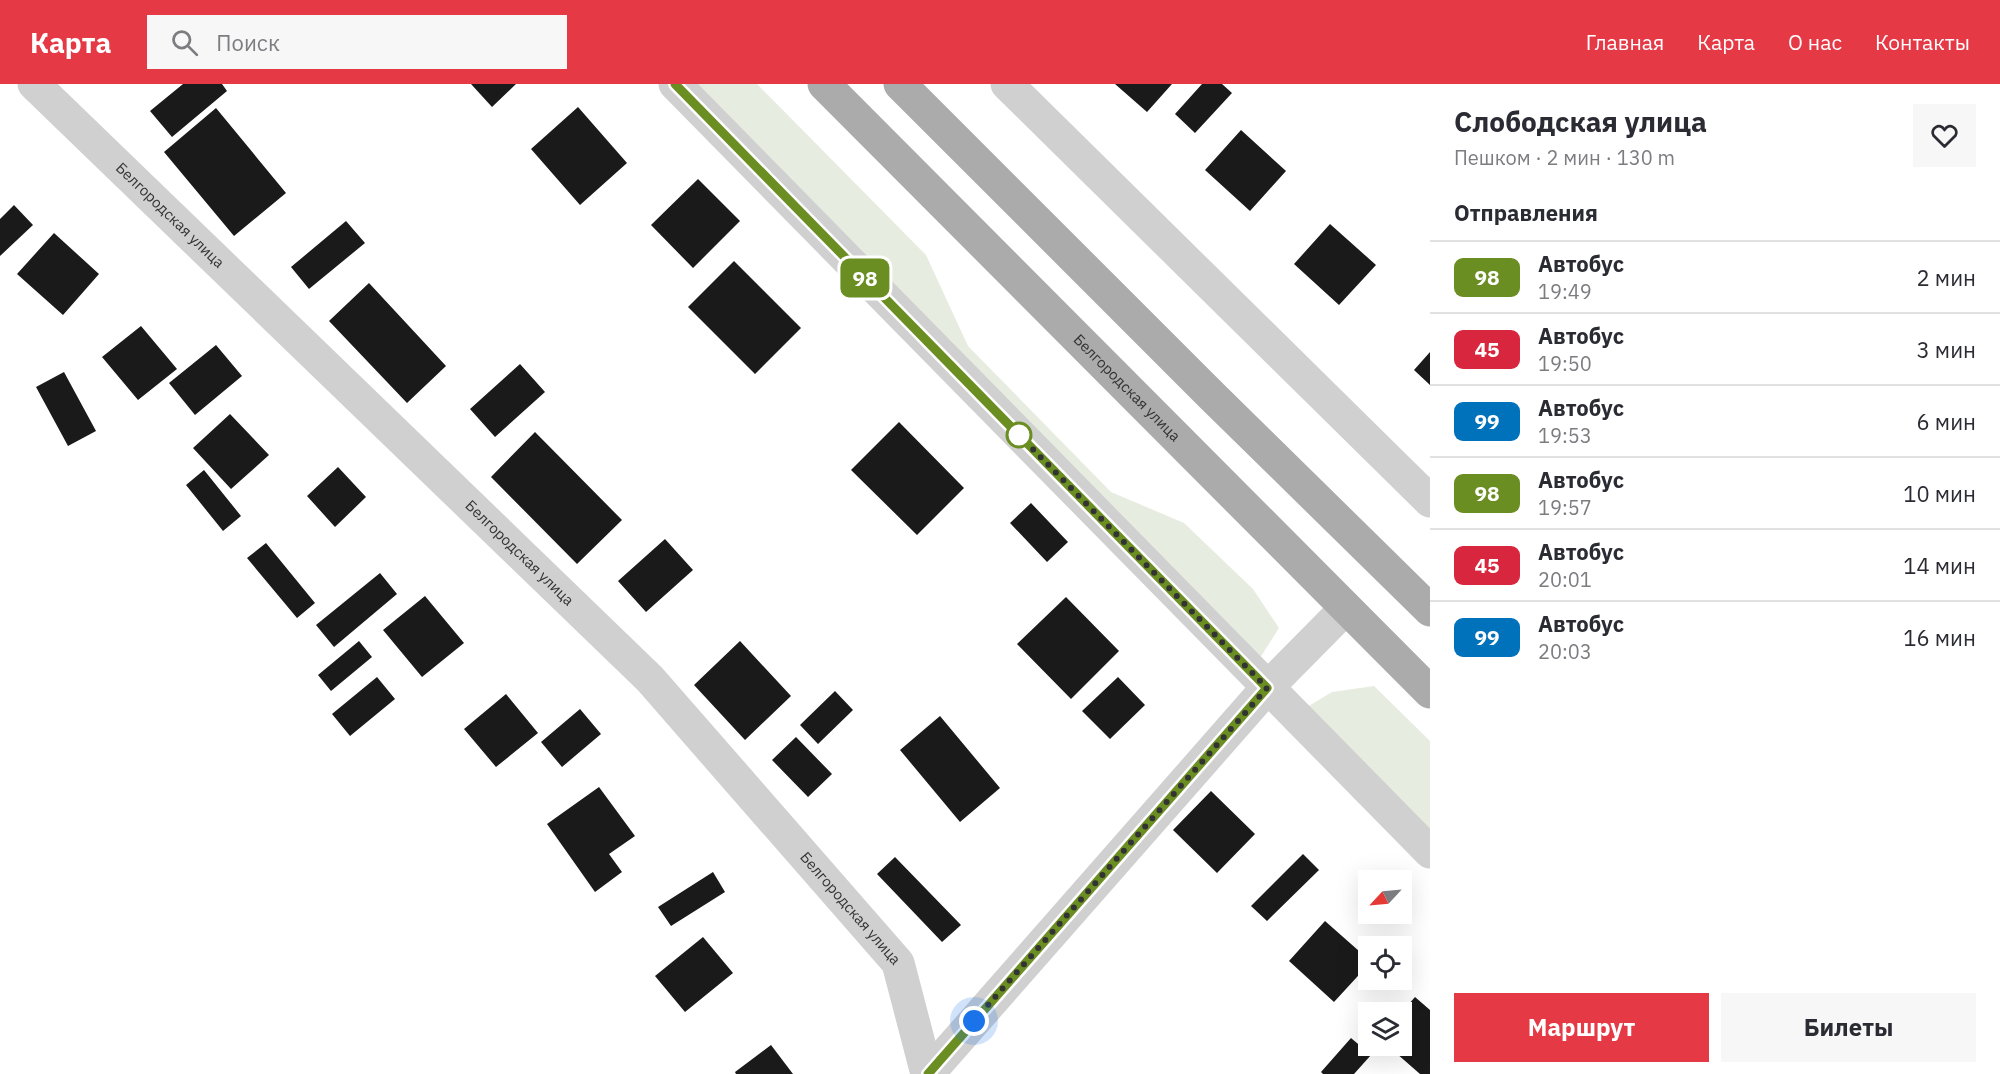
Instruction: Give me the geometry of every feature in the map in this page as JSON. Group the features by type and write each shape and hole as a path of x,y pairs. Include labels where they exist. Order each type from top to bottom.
{"main road":[{"name":"Белгородская улица","path":"825,84 1430,692"},
{"path":"900,84 1430,610"}],"street":[{"name":"Белгородская улица","path":"34,84 650,679 898,963 928,1074"},
{"path":"675,84 1430,852"},
{"path":"1007,84 1430,501"},
{"path":"928,1074 1267,688 1346,608"}],"shaded area":[{"path":"679,84 757,84 926,255 968,346 1111,492 1184,523 1253,589 1279,628 1253,669"},
{"path":"1374,686 1430,741 1430,836 1302,710 1332,692"}],"building":[{"path":"183,84 222,84 227,91 172,137 150,111"},
{"path":"471,84 516,84 492,107"},
{"path":"1115,84 1172,84 1147,112"},
{"path":"1202,84 1222,84 1232,93 1195,133 1175,114"},
{"path":"578,107 627,163 580,205 531,149"},
{"path":"216,108 286,193 234,236 164,152"},
{"path":"1241,130 1286,171 1250,211 1205,170"},
{"path":"698,179 740,221 693,268 651,225"},
{"path":"14,205 33,225 0,256 0,219"},
{"path":"346,221 365,243 309,289 291,267"},
{"path":"1330,224 1376,265 1339,305 1294,264"},
{"path":"54,233 99,274 63,315 17,274"},
{"path":"734,261 801,328 755,374 688,307"},
{"path":"369,283 446,366 407,403 329,321"},
{"path":"141,326 177,369 138,400 102,357"},
{"path":"216,345 242,376 195,415 169,383"},
{"path":"1430,352 1430,385 1414,370"},
{"path":"520,364 545,392 495,437 470,409"},
{"path":"64,372 96,431 68,446 36,387"},
{"path":"230,414 269,455 231,489 193,448"},
{"path":"899,422 964,488 917,535 851,470"},
{"path":"535,432 622,520 577,564 491,477"},
{"path":"338,467 366,497 335,527 307,496"},
{"path":"204,470 241,516 223,531 186,485"},
{"path":"1031,503 1068,542 1047,562 1010,523"},
{"path":"665,539 693,570 646,612 618,581"},
{"path":"266,543 315,603 297,618 247,558"},
{"path":"380,573 397,594 334,647 316,625"},
{"path":"425,596 464,643 422,677 383,630"},
{"path":"1066,597 1119,651 1071,699 1017,644"},
{"path":"359,641 372,657 331,691 318,675"},
{"path":"740,641 791,696 745,740 694,685"},
{"path":"377,677 395,699 350,736 332,714"},
{"path":"1118,677 1145,705 1110,739 1082,711"},
{"path":"835,691 853,710 818,744 800,725"},
{"path":"506,694 538,733 496,767 464,729"},
{"path":"580,709 601,734 562,767 541,742"},
{"path":"940,716 1000,788 960,822 900,750"},
{"path":"796,737 832,774 808,797 772,760"},
{"path":"599,787 635,836 609,854 622,872 595,892 547,824"},
{"path":"1211,791 1255,834 1217,873 1173,830"},
{"path":"1303,854 1319,870 1267,921 1251,906"},
{"path":"895,857 961,925 942,942 877,874"},
{"path":"713,872 725,892 671,926 658,907"},
{"path":"1325,921 1358,950 1358,976 1334,1002 1289,961"},
{"path":"703,937 733,973 685,1012 655,976"},
{"path":"1415,997 1430,1010 1430,1074 1420,1074 1399,1056 1412,1056 1411,1002"},
{"path":"1351,1038 1358,1044 1358,1056 1370,1056 1354,1074 1323,1074 1321,1072"},
{"path":"771,1045 793,1074 736,1074 735,1072"}],"bus line":[{"name":"98","path":"675,84 1267,688 928,1074"}],"route":[{"path":"974,1021 1267,688 1019,435"}]}
